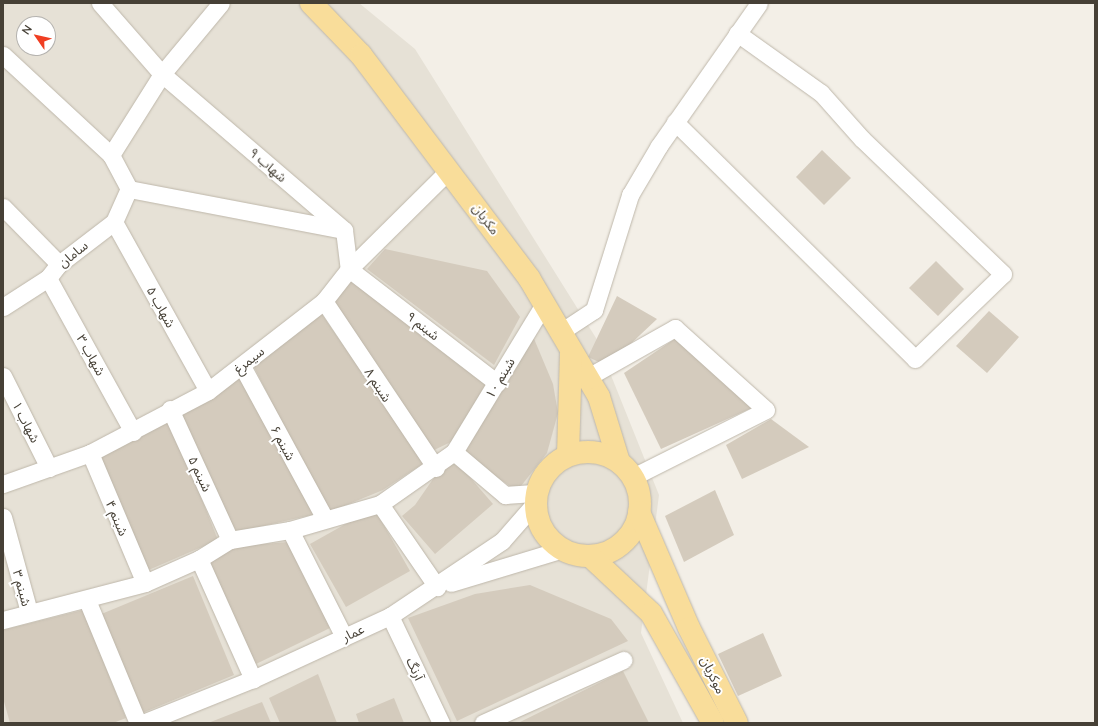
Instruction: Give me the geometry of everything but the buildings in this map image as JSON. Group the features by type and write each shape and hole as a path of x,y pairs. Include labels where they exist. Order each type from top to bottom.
{"main road":[{"name":"مکریان","path":"311,3 361,55 529,278 559,333 588,377 599,397 626,469"},
{"path":"568,455 571,353"},
{"path":"585,451 603,454 626,469 638,488 639,512 633,529 622,543 607,552 590,556 563,550 542,529 537,497 543,477 554,464 568,455 585,451"},
{"name":"موکریان","path":"639,512 690,628 737,723"},
{"path":"590,556 651,613 714,723"}],"street":[{"name":"شهاب ۹","path":"100,3 162,74 344,230"},
{"path":"111,155 162,74 221,3"},
{"path":"559,333 594,310 630,195 675,122 759,3"},
{"path":"675,122 915,359 1003,274 862,139 821,93 737,33"},
{"path":"3,55 111,155 129,189 344,230 349,269"},
{"name":"سیمرغ","path":"3,484 90,453 133,432 170,409 208,391 324,301 349,269 449,170"},
{"name":"سامان","path":"3,307 48,278 59,264 114,222 129,189"},
{"path":"3,206 59,264"},
{"name":"شهاب ۵","path":"114,222 208,391"},
{"name":"شبنم ۹","path":"349,269 497,383"},
{"name":"شهاب ۳","path":"48,278 133,432"},
{"name":"شبنم ۸","path":"324,301 436,468"},
{"name":"شبنم ۱۰","path":"230,540 290,530 380,504 436,468 454,452 544,304"},
{"path":"588,377 675,328 766,410 626,469"},
{"name":"شبنم ۶","path":"242,366 325,519"},
{"name":"شهاب ۱","path":"3,376 49,468"},
{"name":"شبنم ۵","path":"170,409 230,540"},
{"path":"454,452 505,495 537,497"},
{"name":"شبنم ۴","path":"90,453 145,583"},
{"name":"عمار","path":"143,723 253,679 390,616 437,587 502,541 537,497"},
{"path":"380,504 437,587 563,550"},
{"name":"شبنم ۳","path":"3,517 29,612"},
{"path":"290,530 344,637"},
{"path":"3,620 29,612 86,600 145,583 199,559 230,540"},
{"path":"199,559 253,679"},
{"path":"86,600 138,723"},
{"name":"آرنگ","path":"390,616 441,723"},
{"path":"483,723 623,660"}],"shaded area":[{"path":"3,3 359,3 415,49 596,338 659,495 641,633 683,723 3,723"}]}
